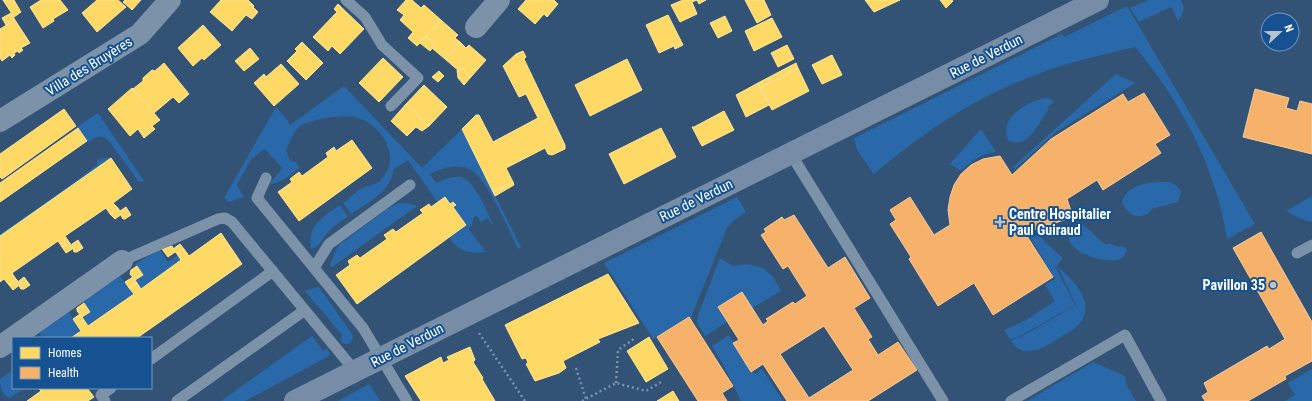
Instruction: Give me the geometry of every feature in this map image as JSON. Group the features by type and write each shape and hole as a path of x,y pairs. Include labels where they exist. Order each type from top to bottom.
{"street":[{"name":"Villa des Bruyères","path":"0,121 140,34 170,0"},
{"path":"476,26 499,0"},
{"name":"Rue de Verdun","path":"295,401 1098,0"},
{"path":"14,337 122,261"},
{"path":"0,347 12,339"}],"lane":[{"path":"346,0 365,17 382,45 418,78 392,106"},
{"path":"791,154 943,401"},
{"path":"266,178 257,198 363,328 408,401"},
{"path":"314,268 329,244 410,185"},
{"path":"122,261 218,219 225,218 232,222 355,371"},
{"path":"1297,253 1312,245"},
{"path":"152,358 273,271"},
{"path":"177,401 305,310"},
{"path":"1011,401 1125,335 1161,401"},
{"path":"105,401 101,396 110,389"}],"path":[{"path":"481,337 524,401"},
{"path":"616,383 618,350 635,338"},
{"path":"576,368 586,399"},
{"path":"582,401 616,383 646,391 661,382"}],"shaded area":[{"path":"1149,0 1181,0 1183,6 1182,16 1178,21 1171,7 1139,22 1130,8"},
{"path":"1127,6 1255,224 1227,239 1222,212 1214,186 1194,137 1167,90 1135,47 1062,66 1015,83 993,93 931,130 874,174 857,150 854,138 1062,34 1064,37"},
{"path":"1116,74 1135,83 1056,132 1015,169 1013,167"},
{"path":"344,86 422,168 462,129 521,247 518,249 504,218 484,183 471,170 461,167 445,168 430,174 436,183 451,178 461,177 466,179 476,190 493,224 487,218 481,222 476,216 473,218 473,224 468,228 486,252 474,253 464,251 452,242 449,237 466,225 453,207 456,205 453,202 450,204 445,197 438,203 408,160 393,170 392,178 383,191 351,214 343,203 359,190 381,180 387,171 390,161 386,142 380,134 373,126 364,120 355,117 346,116 328,118 302,125 297,129 286,150 290,161 296,162 299,168 282,181 270,184 282,168 265,149 251,159 237,185 244,197 229,202 224,198 276,107 290,125"},
{"path":"1046,98 1051,99 1054,102 1047,107 1049,109 1033,133 1022,142 1015,143 1008,140 1006,132 1011,117 1031,103"},
{"path":"98,113 144,181 139,182 108,140 100,137 88,142 77,127"},
{"path":"981,129 996,152 977,158 961,171 950,164"},
{"path":"109,157 111,159 0,236 0,234 97,165 97,161 99,159"},
{"path":"1162,182 1171,183 1178,187 1181,192 1178,202 1151,209 1150,212 1142,216 1133,215 1125,208 1122,202 1128,192 1133,188 1144,184"},
{"path":"1312,196 1312,222 1301,219 1286,211"},
{"path":"737,197 746,212 734,220 727,228 692,315 692,325 699,340 685,319 653,339 604,263"},
{"path":"399,203 408,203 417,206 330,267 334,254 339,245 390,207"},
{"path":"340,205 348,217 327,233 319,244 311,249 311,234 314,228 322,218"},
{"path":"1083,225 1106,245 1108,243 1127,249 1126,253 1117,260 1104,260 1079,251 1073,246 1070,240 1070,234 1074,227"},
{"path":"1039,235 1063,258 1056,268 1075,305 1017,338 1010,339 1004,330 1026,320 1055,301 1045,285 1055,279 1030,237"},
{"path":"160,250 168,262 178,255 181,260 141,289 135,280 143,275 135,265"},
{"path":"720,258 733,266 748,264 763,268 773,277 781,291 752,308 742,292 718,307 727,322 705,336 697,323 698,315"},
{"path":"1058,267 1072,280 1082,296 1085,304 1085,313 1082,321 1074,329 1041,348 1033,351 1024,351 1017,348 1011,340 1021,337 1076,305"},
{"path":"120,276 134,294 88,326 82,318 90,312 83,302"},
{"path":"319,287 352,334 353,338 350,343 344,344 340,339 343,336 305,291"},
{"path":"69,312 81,331 72,337 41,337 39,333"},
{"path":"729,335 751,372 752,371 755,374 762,369 783,401 741,401 724,366 712,346"},
{"path":"312,336 323,351 327,349 330,353 329,356 245,401 221,401"},
{"path":"1093,362 1125,376 1127,386 1136,401 1027,401"},
{"path":"1312,369 1312,401 1285,401 1295,395 1288,383"},
{"path":"12,371 12,389 24,389 10,398 7,397 1,388 0,379"},
{"path":"369,384 380,401 338,401"}],"building: Homes":[{"path":"3,0 14,0 21,12 14,17"},
{"path":"41,0 60,0 68,10 53,19 54,21 43,28 30,7"},
{"path":"97,0 118,0 126,7 97,32 82,13"},
{"path":"125,0 141,0 132,10 123,2"},
{"path":"221,0 248,0 258,12 252,19 246,15 232,31 210,12"},
{"path":"406,0 412,0 421,8 424,5 441,20 417,46 408,38 413,32 400,20 404,15 397,10"},
{"path":"526,0 554,0 558,4 547,17 544,14 535,24 518,9"},
{"path":"683,0 697,0 692,2 697,14 680,22 671,5"},
{"path":"697,0 706,0 699,4"},
{"path":"745,0 764,0 771,15 757,23"},
{"path":"865,0 900,0 874,12"},
{"path":"940,0 952,0 953,1 946,8"},
{"path":"338,4 364,29 340,54 332,46 328,51 313,37 337,12 334,9"},
{"path":"11,13 15,20 6,25 2,18"},
{"path":"668,15 683,45 675,49 674,46 659,53 646,25"},
{"path":"725,16 732,31 718,38 710,23"},
{"path":"772,18 782,37 754,51 745,31"},
{"path":"15,20 30,43 21,48 23,50 19,53 18,51 14,53 15,55 12,58 10,55 2,61 0,58 0,29"},
{"path":"441,20 458,35 455,38 460,42 445,59 432,48 435,45 426,36"},
{"path":"203,25 221,45 204,60 202,58 193,66 178,48"},
{"path":"426,36 435,45 430,51 420,43"},
{"path":"302,42 323,63 306,80 287,61 297,51 295,49"},
{"path":"460,42 466,48 469,45 486,60 471,77 462,68 459,71 445,59"},
{"path":"787,45 794,59 778,67 771,53"},
{"path":"250,48 259,59 244,71 235,61"},
{"path":"523,51 526,57 524,59 565,145 565,149 552,155 548,154 545,148 506,168 513,182 493,192 462,129 476,115 479,115 493,142 538,118 526,94 519,97 503,66 516,54"},
{"path":"832,55 842,75 822,84 812,65"},
{"path":"383,58 403,77 379,102 359,83"},
{"path":"627,59 642,90 590,116 575,85"},
{"path":"164,63 189,94 179,103 173,97 154,113 133,89 143,81 143,78 152,70 155,71"},
{"path":"796,63 798,68 760,88 758,83"},
{"path":"281,64 299,84 274,106 254,83 264,74 266,77"},
{"path":"462,68 471,77 464,85 458,78 457,70 459,71"},
{"path":"798,68 809,91 772,110 760,88"},
{"path":"439,71 444,76 438,82 432,77"},
{"path":"758,83 769,105 746,117 736,95"},
{"path":"424,85 447,107 429,126 406,104"},
{"path":"132,88 160,120 152,126 155,129 144,138 138,129 130,136 108,109"},
{"path":"406,104 429,126 422,131 416,127 407,136 391,121"},
{"path":"64,109 76,126 2,179 0,177 0,154"},
{"path":"724,111 734,130 702,146 692,127"},
{"path":"78,128 87,141 84,143 75,130"},
{"path":"661,128 676,157 624,184 609,154"},
{"path":"75,130 84,143 0,202 0,183"},
{"path":"352,140 372,168 299,221 278,192 292,182 290,179 299,172 302,176 328,157 326,153 334,147 336,151"},
{"path":"111,158 132,189 113,203 118,208 110,214 106,208 65,236 69,242 62,247 58,241 12,273 16,279 9,285 4,279 0,282 0,236"},
{"path":"513,182 514,185 495,196 493,192"},
{"path":"445,197 450,204 453,202 456,205 453,207 466,225 357,304 336,275 350,265 348,261 357,255 360,258 387,239 384,235 393,229 396,232 423,213 420,210 429,204 431,207"},
{"path":"126,207 131,215 123,219 120,211"},
{"path":"118,208 122,214 115,219 110,214"},
{"path":"221,233 242,264 138,337 72,337 81,331 77,325 84,320 88,326 134,294 129,288 137,283 141,289 181,260 177,254 184,249 189,256"},
{"path":"78,240 83,248 77,252 74,252 72,244"},
{"path":"69,242 74,248 66,253 62,247"},
{"path":"180,244 184,249 177,254 173,249"},
{"path":"172,246 175,252 168,257 162,249"},
{"path":"137,266 143,275 135,280 130,274 131,270"},
{"path":"608,274 639,323 598,339 600,342 563,361 566,368 559,373 535,381 526,364 528,363 526,358 522,359 505,325"},
{"path":"24,277 30,285 24,289 21,289 19,286 21,284 19,281"},
{"path":"133,277 137,283 129,288 125,282"},
{"path":"16,279 21,284 13,290 9,285"},
{"path":"84,303 90,312 82,317 77,311 77,308"},
{"path":"80,314 84,320 77,325 73,319"},
{"path":"649,337 668,369 646,382 627,351"},
{"path":"470,347 475,360 473,362 495,401 421,401 405,376 441,357 443,363 449,360 447,357"},
{"path":"39,389 88,389 94,397 88,401 27,401 41,391"},
{"path":"673,391 679,401 657,401"}],"building: Health":[{"path":"1255,89 1289,98 1286,108 1297,111 1300,101 1312,104 1312,154 1243,137"},
{"path":"1144,93 1170,135 1155,144 1161,153 1103,190 1097,180 1067,199 1073,217 1025,233 1053,277 993,315 974,283 938,306 909,259 911,257 890,224 896,220 890,210 910,197 934,235 950,225 948,210 954,185 961,174 971,165 983,159 1000,156 1012,175 1051,139 1123,94 1128,102"},
{"path":"794,215 828,268 845,257 870,298 854,308 872,337 868,339 878,355 898,342 917,370 868,401 787,401 763,364 751,372 733,343 739,340 718,307 742,292 763,325 768,321 766,319 793,302 795,304 807,296 788,266 783,269 761,235 766,232 764,229 782,217 784,220","holes":["824,326 853,370 809,398 780,354"]},
{"name":"Pavillon 35","path":"1261,232 1312,322 1312,361 1285,376 1286,379 1248,401 1205,401 1202,396 1208,392 1204,383 1267,346 1269,349 1285,339 1233,248"},
{"path":"689,317 733,386 722,393 727,401 698,401 657,337"}],"place":[{"name":"Centre Hospitalier Paul Guiraud","path":"1000,222"},
{"name":"Pavillon 35","path":"1273,285"}]}
